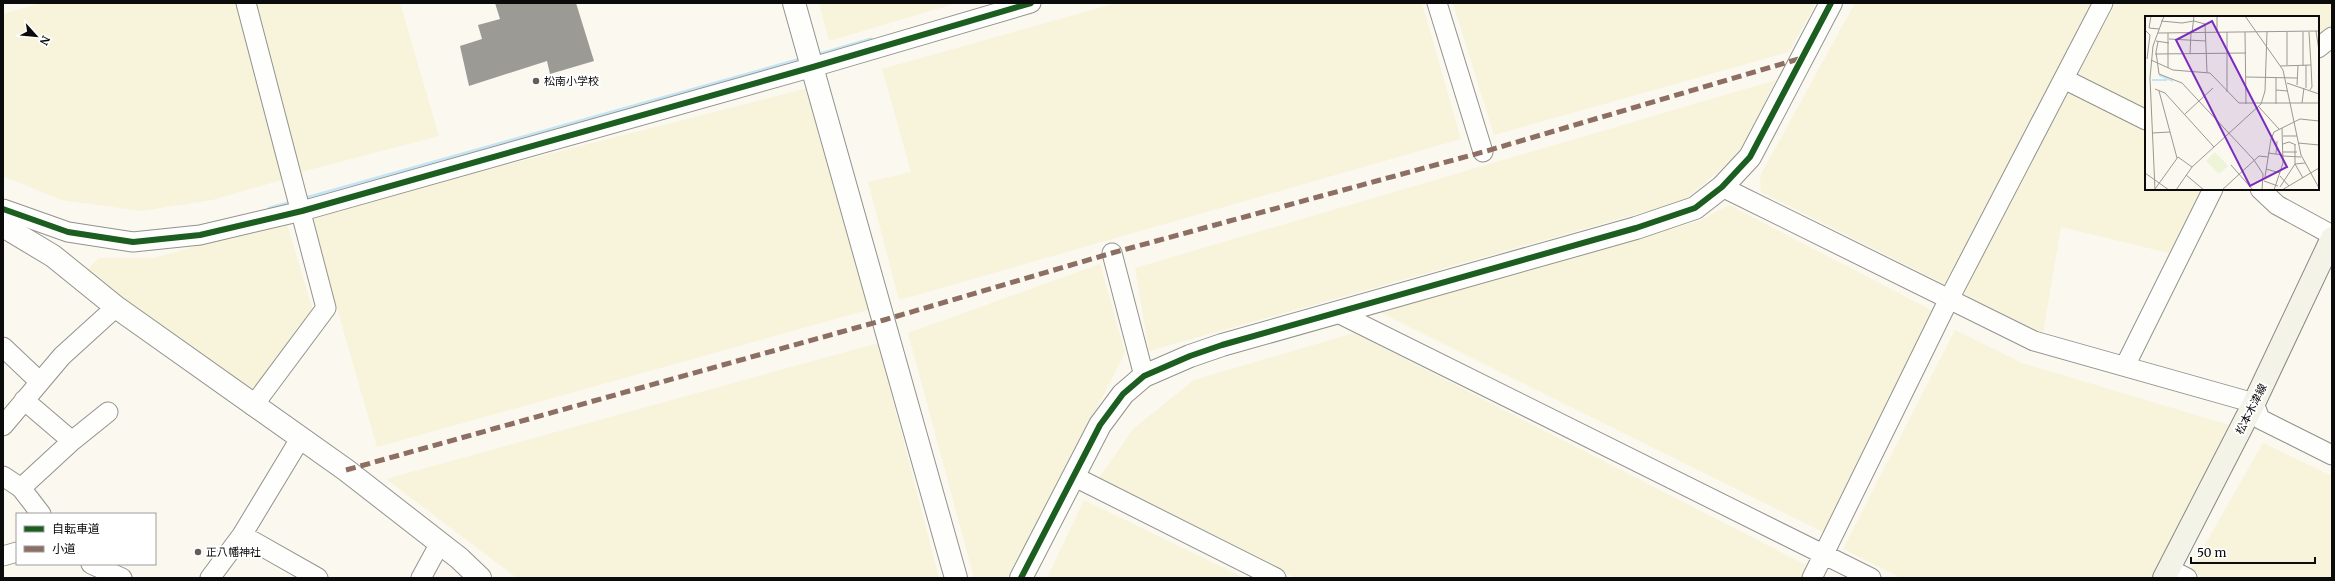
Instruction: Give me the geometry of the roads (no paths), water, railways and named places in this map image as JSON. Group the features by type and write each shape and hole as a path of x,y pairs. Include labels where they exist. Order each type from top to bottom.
{"main road":[{"name":"松本木津線","path":"2173,575 2330,245"}],"street":[{"path":"246,3 326,308 253,406"},
{"path":"794,3 806,41 956,578"},
{"path":"3,209 68,232 133,242 200,235 299,201 813,67 1031,3"},
{"path":"1437,3 1483,152"},
{"path":"1021,578 1100,424 1123,394 1144,376 1196,354 1336,312 1636,228 1695,208 1722,187 1750,157 1831,3"},
{"path":"1812,578 1949,299 2103,3"},
{"path":"2319,47 2332,37"},
{"path":"2064,79 2145,120"},
{"path":"1722,187 2034,341 2254,403 2260,419 2332,455"},
{"path":"2125,366 2213,190"},
{"path":"2261,190 2277,205 2330,245"},
{"path":"3,226 53,256 116,306 253,406 346,470 440,543 480,578"},
{"path":"1112,253 1144,376"},
{"path":"3,426 62,356 116,306"},
{"path":"1336,312 1871,578"},
{"path":"3,347 40,382"},
{"path":"24,400 72,441"},
{"path":"21,488 72,441 108,412"},
{"path":"210,578 242,535 300,439"},
{"path":"3,476 21,488 40,513"},
{"path":"1073,476 1276,578"},
{"path":"242,535 318,578"},
{"path":"421,578 440,543"},
{"path":"3,556 16,552"},
{"path":"94,565 122,578"}],"waterway":[{"path":"813,57 871,40"},
{"path":"270,209 804,59"}],"place":[{"name":"松南小学校","path":"536,81"},
{"name":"正八幡神社","path":"198,552"}]}
